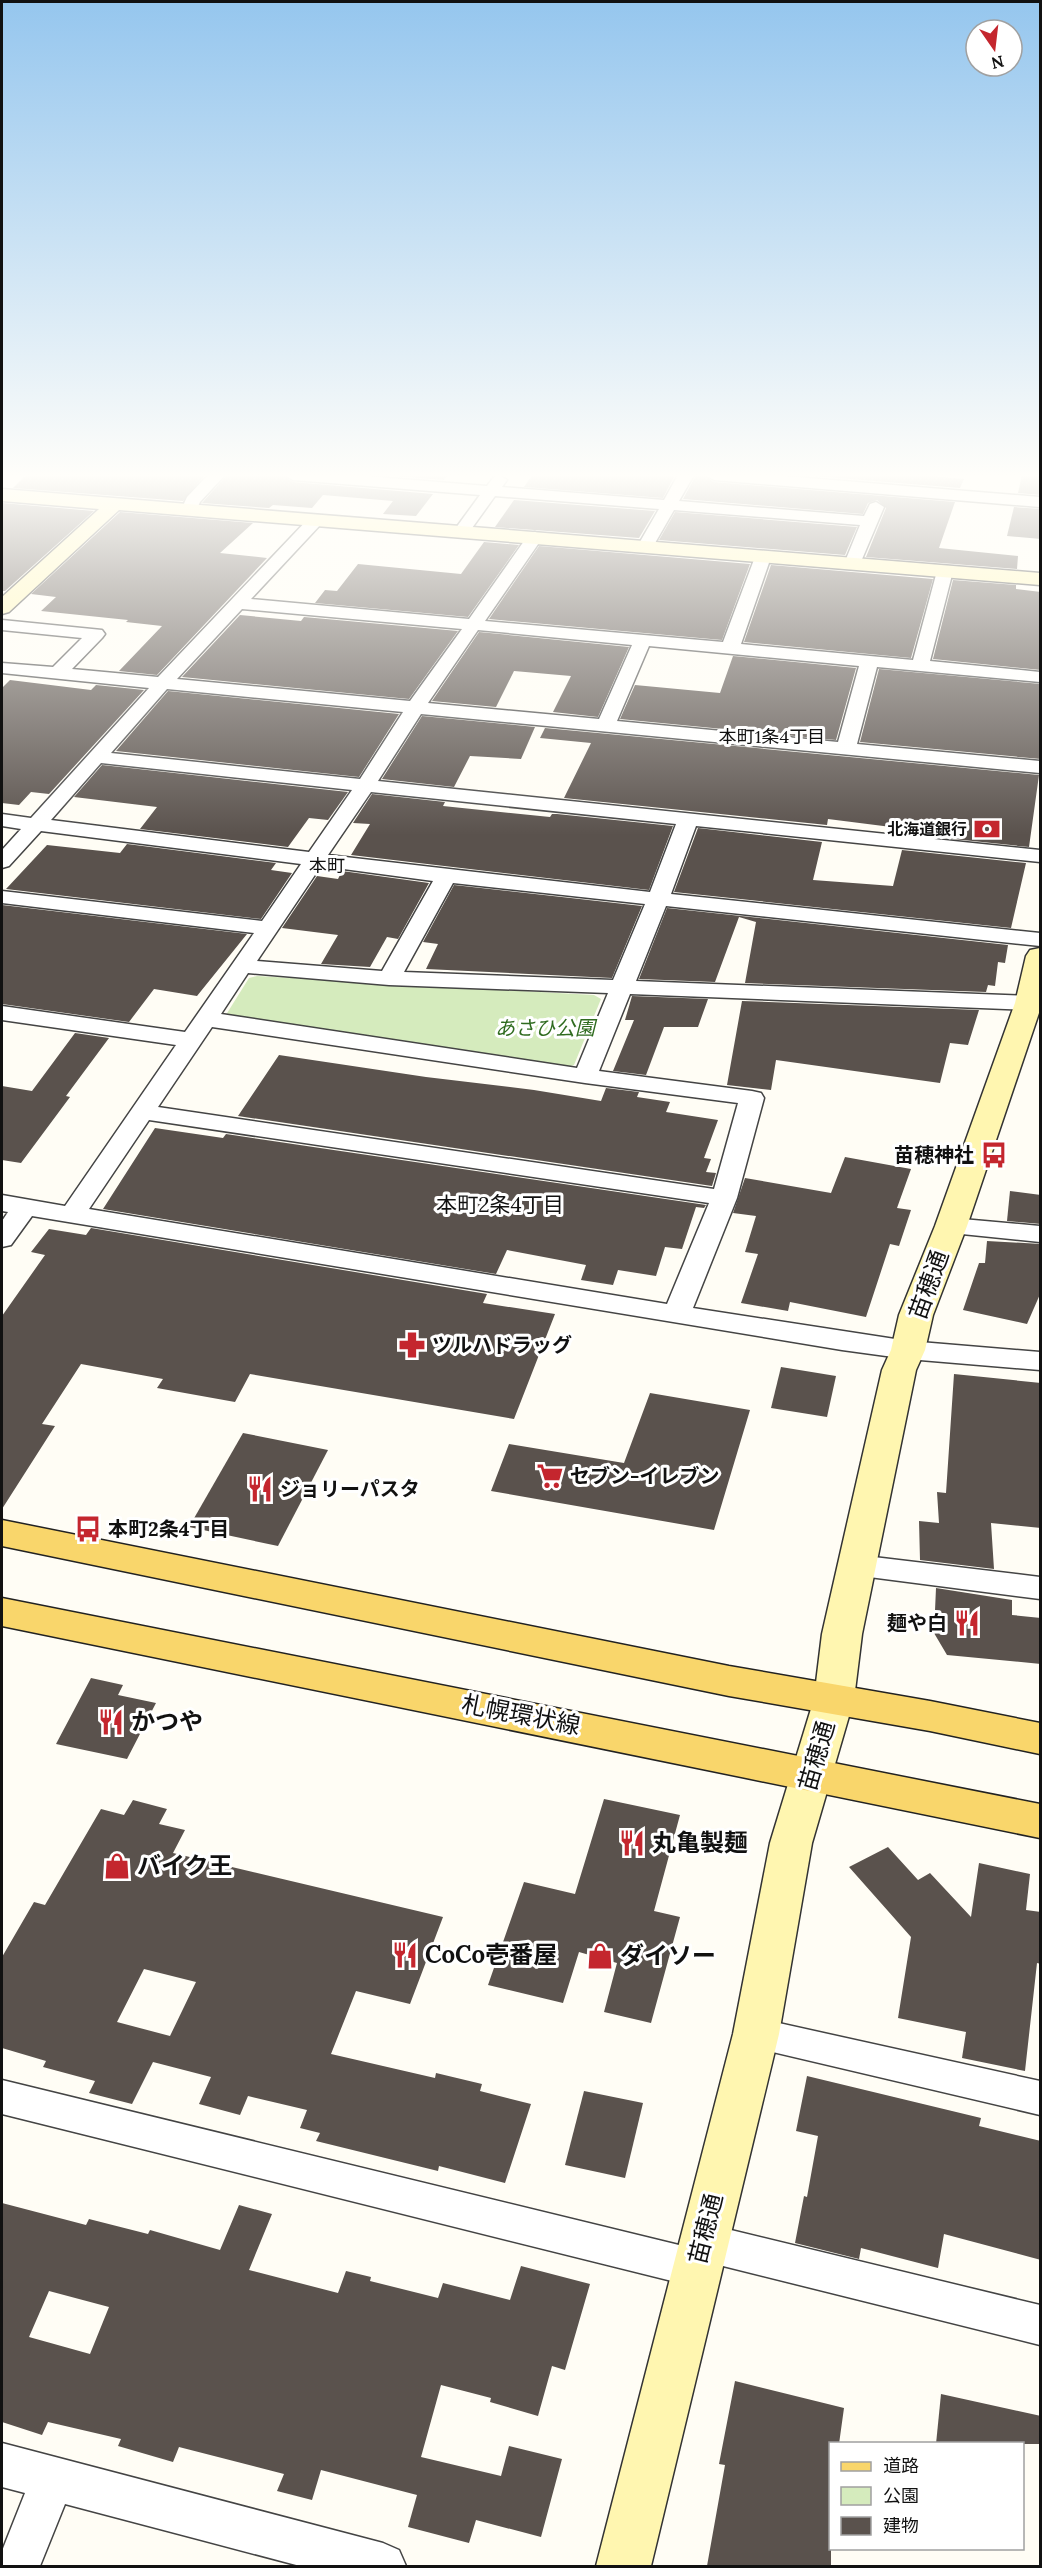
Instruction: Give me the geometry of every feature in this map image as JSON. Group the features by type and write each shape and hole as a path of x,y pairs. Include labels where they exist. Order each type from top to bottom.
{"main road":[{"path":"2,1533 729,1681 930,1716 1041,1739"},
{"name":"札幌環状線","path":"2,1612 1041,1821"}],"street":[{"path":"2,862 246,595"},
{"path":"72,1215 494,595"},
{"path":"730,649 750,595"},
{"path":"920,666 939,595"},
{"path":"238,603 642,642 1041,676"},
{"path":"2,625 96,634 57,674"},
{"path":"605,726 642,642"},
{"path":"846,750 869,662"},
{"path":"2,668 1041,767"},
{"path":"97,757 1041,856"},
{"path":"585,1076 658,899 688,819"},
{"path":"2,820 446,876 1041,940"},
{"path":"389,978 446,876"},
{"path":"2,897 266,928"},
{"name":"苗穂通","path":"623,2566 756,2034 791,1843 834,1699 842,1634 899,1370 908,1350 916,1315 951,1226 1029,1003 1041,956"},
{"path":"241,966 389,978 620,989 1029,1003"},
{"path":"2,1012 191,1040"},
{"path":"205,1018 585,1076 752,1098 724,1198 677,1313"},
{"path":"143,1112 724,1198"},
{"path":"2,1239 13,1205 908,1350 1041,1361"},
{"path":"951,1226 1041,1234"},
{"path":"857,1566 1041,1588"},
{"path":"756,2034 1041,2098"},
{"path":"2,2097 699,2255 1041,2325"},
{"path":"2,2465 383,2566"},
{"path":"18,2566 53,2478"}],"green space":[{"name":"あさひ公園","path":"257,976 594,995 601,999 574,1065 564,1068 224,1018 249,978"}],"building":[{"path":"38,595 232,595 157,675 119,671 162,626 41,611 56,597"},
{"path":"321,595 484,595 468,617 315,603"},
{"path":"506,595 739,595 722,640 489,619"},
{"path":"761,595 929,595 911,658 744,642"},
{"path":"949,595 1041,595 1041,670 933,659"},
{"path":"240,615 301,621 304,617 458,631 409,699 182,677"},
{"path":"479,632 629,647 598,717 553,712 571,676 514,671 496,707 432,701"},
{"path":"733,656 856,668 836,740 620,719 635,685 720,693"},
{"path":"879,669 1041,684 1041,759 860,742"},
{"path":"10,680 91,690 96,685 144,690 49,794 31,792 19,805 2,803 2,688"},
{"path":"168,691 399,714 359,777 116,751"},
{"path":"422,716 535,727 521,759 470,756 454,787 382,779"},
{"path":"545,728 1039,775 1029,847 906,834 907,829 828,819 827,825 564,798 591,743 540,738"},
{"path":"102,765 348,792 328,820 309,818 288,847 140,829 157,807 74,797"},
{"path":"372,794 445,802 443,806 550,817 552,814 557,814 673,826 649,890 351,855 370,824 353,823"},
{"path":"698,828 822,842 813,880 893,886 902,850 1026,863 1011,928 674,892"},
{"path":"127,844 276,863 271,870 292,873 261,919 6,889 47,845 120,853"},
{"path":"342,871 429,883 398,939 387,937 370,967 321,964 338,935 282,928 317,876 338,879"},
{"path":"454,885 642,906 612,978 426,969 438,944 423,942"},
{"path":"2,905 247,934 197,996 154,989 129,1022 2,1004"},
{"path":"667,908 1008,945 1005,963 998,962 995,986 988,985 986,992 745,983 756,922 739,917 715,982 639,979"},
{"path":"632,996 708,999 698,1027 664,1027 646,1075 613,1071 634,1020 625,1020"},
{"path":"742,1001 979,1010 968,1045 950,1043 940,1083 776,1060 771,1090 727,1085"},
{"path":"75,1033 109,1038 66,1096 70,1097 21,1163 2,1160 2,1086 32,1091"},
{"path":"279,1055 601,1101 606,1088 639,1092 637,1097 670,1102 666,1112 718,1120 704,1158 711,1159 706,1172 716,1173 712,1186 238,1116"},
{"path":"155,1128 223,1138 226,1134 706,1205 704,1208 696,1207 682,1249 665,1247 656,1276 618,1270 613,1285 581,1280 586,1265 507,1250 496,1274 103,1209"},
{"path":"845,1157 911,1169 897,1208 911,1210 899,1246 890,1244 866,1317 790,1302 788,1311 741,1303 758,1254 745,1252 756,1216 733,1213 745,1178 831,1193"},
{"path":"1010,1191 1041,1195 1041,1224 1007,1221"},
{"path":"91,1228 487,1294 483,1303 555,1314 514,1419 250,1374 235,1402 157,1388 163,1379 81,1364 42,1424 55,1426 2,1509 2,1316 45,1255 31,1252 49,1229 86,1235"},
{"path":"987,1241 1041,1244 1041,1292 1027,1324 963,1310 979,1263 985,1263"},
{"path":"781,1367 836,1376 827,1417 771,1408"},
{"path":"954,1374 1041,1383 1041,1528 991,1523 994,1569 920,1560 919,1521 939,1523 937,1492 946,1493"},
{"path":"650,1393 750,1410 714,1530 491,1491 509,1444 624,1463"},
{"name":"ジョリーパスタ","path":"243,1433 328,1450 278,1546 189,1527"},
{"path":"936,1588 1012,1600 1012,1615 1041,1618 1041,1664 947,1655 934,1633"},
{"path":"91,1678 123,1685 118,1695 156,1703 127,1759 56,1744"},
{"path":"604,1799 680,1815 654,1911 680,1917 651,2023 604,2012 617,1963 579,1952 563,2003 488,1985 524,1882 575,1894"},
{"path":"133,1800 167,1809 159,1824 185,1830 173,1853 443,1917 410,2004 356,1991 331,2054 435,2078 436,2073 482,2084 480,2091 531,2104 505,2183 439,2166 438,2171 316,2141 320,2133 300,2128 307,2110 248,2096 240,2115 199,2104 211,2077 153,2062 132,2104 89,2093 95,2081 43,2067 46,2061 2,2048 2,1957 34,1902 45,1905 101,1809 124,1815","holes":["144,1969 196,1982 170,2036 117,2022"]},
{"path":"888,1847 918,1880 930,1873 971,1917 979,1863 1030,1874 1026,1910 1041,1912 1041,1964 1037,1963 1025,2071 962,2058 966,2032 898,2018 911,1937 849,1867"},
{"path":"807,2076 981,2118 979,2126 1041,2141 1041,2260 944,2234 938,2268 861,2248 859,2259 795,2243 804,2196 807,2197 818,2136 796,2131"},
{"path":"584,2091 643,2103 625,2178 565,2165"},
{"path":"2,2203 86,2225 89,2219 148,2234 150,2230 220,2250 239,2205 272,2214 249,2270 338,2293 346,2271 371,2277 370,2281 438,2298 443,2283 510,2300 521,2266 590,2284 565,2370 552,2366 538,2416 490,2402 491,2398 441,2385 421,2457 501,2476 509,2446 562,2459 541,2537 476,2520 469,2543 408,2527 417,2495 321,2470 312,2500 277,2491 284,2474 179,2447 173,2462 118,2446 121,2439 48,2422 42,2435 2,2422","holes":["49,2291 109,2307 90,2354 29,2337"]},
{"path":"735,2381 844,2408 839,2442 829,2442 831,2566 707,2566 725,2465 719,2464"},
{"path":"941,2394 1041,2416 1041,2444 936,2442"}],"place":[{"name":"北海道銀行","path":"987,829"},
{"name":"苗穂神社","path":"994,1155"},
{"name":"ツルハドラッグ","path":"412,1345"},
{"name":"セブン-イレブン","path":"550,1476"},
{"name":"ジョリーパスタ","path":"260,1489"},
{"name":"本町2条4丁目","path":"88,1529"},
{"name":"麺や白","path":"967,1623"},
{"name":"かつや","path":"111,1722"},
{"name":"丸亀製麺","path":"632,1843"},
{"name":"バイク王","path":"117,1866"},
{"name":"CoCo壱番屋","path":"405,1955"},
{"name":"ダイソー","path":"600,1956"}],"district":[{"name":"本町1条4丁目","path":"772,737"},
{"name":"本町","path":"327,866"},
{"name":"本町2条4丁目","path":"500,1205"}]}
